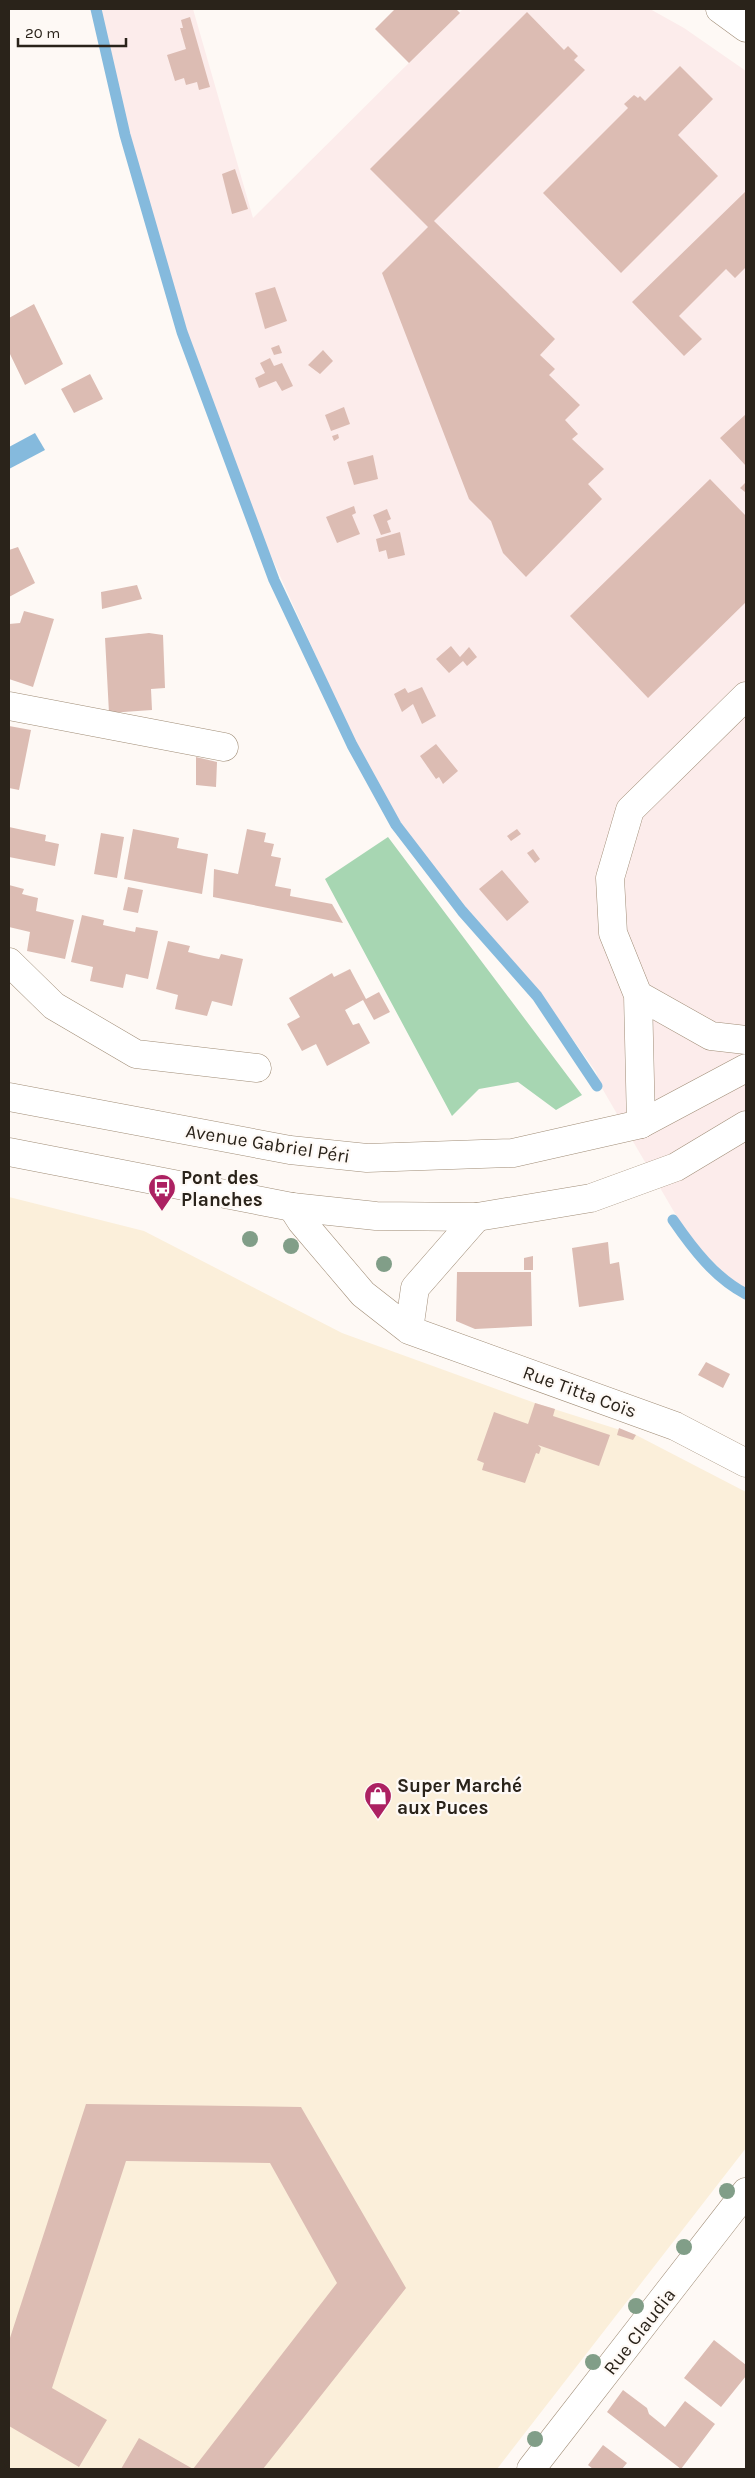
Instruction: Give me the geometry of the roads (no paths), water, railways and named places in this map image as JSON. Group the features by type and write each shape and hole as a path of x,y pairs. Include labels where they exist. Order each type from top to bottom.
{"street":[{"path":"720,9 746,28"},
{"path":"629,1127 638,995 613,932 610,878 630,810 746,696"},
{"path":"9,706 224,747"},
{"path":"9,962 54,1006 136,1054 257,1068"},
{"path":"638,995 710,1036 746,1040"},
{"name":"Avenue Gabriel Péri","path":"9,1097 290,1150 367,1158 513,1153 629,1127 746,1068"},
{"path":"9,1152 292,1207 376,1216 477,1217 591,1198 676,1167 746,1125"},
{"name":"Rue Titta Coïs","path":"292,1207 301,1222 363,1294 409,1330 675,1426 746,1463"},
{"path":"409,1330 416,1288 477,1217"},
{"name":"Rue Claudia","path":"531,2469 746,2192"}],"water":[{"path":"35,433 45,450 9,469 9,447"}],"waterway":[{"path":"96,9 125,135 182,332 274,580 352,745 396,825 462,911 537,996 597,1086"},
{"path":"673,1220 705,1262 724,1280 746,1294"}],"place":[{"name":"Pont des Planches","path":"162,1212"},
{"name":"Super Marché aux Puces","path":"378,1820"}]}
